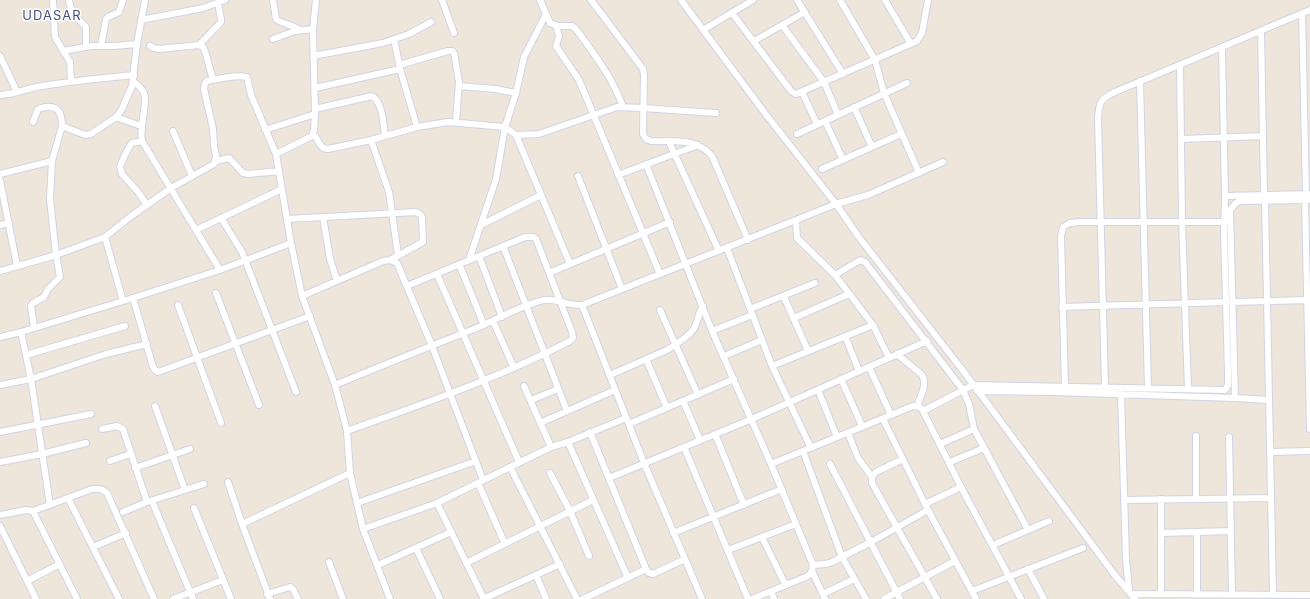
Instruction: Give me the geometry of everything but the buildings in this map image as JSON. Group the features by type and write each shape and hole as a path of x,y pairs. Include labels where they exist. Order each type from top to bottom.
{"street":[{"path":"53,0 55,37 70,62 71,81"},
{"path":"69,0 72,12 86,27 86,46"},
{"path":"102,46 106,19 120,12 123,0"},
{"path":"62,126 85,135 91,134 116,117 122,108 133,78 137,44 145,0"},
{"path":"141,20 218,3 225,0"},
{"path":"273,0 276,19 300,30"},
{"path":"276,154 313,134 315,112 313,29 316,0"},
{"path":"442,0 454,33"},
{"path":"540,0 550,23 556,26 572,26 576,29 612,81 623,107"},
{"path":"591,0 642,69 644,75 643,134 646,139 652,142 690,142 708,151 712,156 748,240"},
{"path":"680,0 764,112 836,204 858,236 973,385 1114,574 1132,595"},
{"path":"703,30 753,0"},
{"path":"797,0 843,74"},
{"path":"840,0 875,60 884,94 919,173"},
{"path":"885,0 911,44"},
{"path":"732,13 791,91 796,94 917,41 922,33 928,0"},
{"path":"199,45 220,22 221,19 218,3"},
{"path":"1105,387 1098,119 1100,103 1106,96 1310,10"},
{"path":"754,41 804,12"},
{"path":"1302,13 1308,197 1310,429"},
{"path":"469,260 496,179 505,127 516,94 524,57 546,14"},
{"path":"313,56 383,43 409,34 431,22"},
{"path":"782,25 824,82 838,115"},
{"path":"556,26 559,36 556,46 577,76 660,274"},
{"path":"273,39 300,30 313,29"},
{"path":"1261,31 1268,301 1273,594"},
{"path":"394,39 399,67 417,127"},
{"path":"63,51 86,46 137,44"},
{"path":"150,46 159,49 199,45 203,47 213,80"},
{"path":"1222,48 1225,196 1224,222 1235,398"},
{"path":"314,88 399,67 452,51 454,53 459,82 456,122"},
{"path":"0,56 17,92"},
{"path":"1180,65 1182,221 1188,389"},
{"path":"216,161 213,129 204,89 205,83 213,80 243,76 247,77 251,96 276,154 291,244 302,296 335,385 347,431 350,473 363,529 390,599"},
{"path":"0,95 17,92 32,87 71,81 133,78"},
{"path":"133,78 142,88 145,98 141,126 142,141 220,270"},
{"path":"1140,81 1148,388"},
{"path":"797,134 907,83"},
{"path":"459,86 495,88 516,94"},
{"path":"802,92 817,124"},
{"path":"265,130 315,112 372,96 377,99 379,104 385,136"},
{"path":"33,122 38,109 52,107 57,108 60,111 62,126 52,161 50,208 60,277 48,289 44,297 33,303 31,306 34,328"},
{"path":"516,135 540,134 612,109 623,107 716,113"},
{"path":"854,107 872,147"},
{"path":"116,117 141,126"},
{"path":"825,121 843,160"},
{"path":"313,134 319,140 321,147 328,149 371,140 417,127 456,122 505,127 516,135 570,264"},
{"path":"172,131 192,176"},
{"path":"822,170 902,134"},
{"path":"1182,139 1263,136"},
{"path":"371,140 389,192 398,255"},
{"path":"142,141 130,145 120,166 122,174 147,205"},
{"path":"669,142 719,251"},
{"path":"618,175 698,145"},
{"path":"0,271 56,255 105,237 171,188 208,168 216,161 229,158 243,172 248,174 279,171"},
{"path":"0,174 52,161"},
{"path":"335,385 484,325 527,306 550,299 582,305 836,204 868,195 943,162"},
{"path":"646,164 687,264 712,331 782,489 824,596 854,579"},
{"path":"578,176 622,290"},
{"path":"0,180 18,266"},
{"path":"196,230 282,190"},
{"path":"481,225 541,195"},
{"path":"1225,196 1265,198 1308,197"},
{"path":"924,411 973,385 1221,390 1227,388 1230,210 1236,202 1265,198"},
{"path":"287,218 416,212 422,217 423,242 420,245 390,260 383,261 302,296"},
{"path":"323,217 330,259 337,281"},
{"path":"222,218 238,245 245,261 296,392"},
{"path":"796,221 797,238 835,275 873,325 889,358"},
{"path":"1064,387 1062,230 1066,224 1143,221 1224,222"},
{"path":"549,273 670,222"},
{"path":"0,225 9,223"},
{"path":"105,237 123,301"},
{"path":"347,431 514,368 545,354 573,338 572,332 534,237 525,237 407,286"},
{"path":"0,337 133,298 220,270 291,244"},
{"path":"503,246 567,412"},
{"path":"727,248 772,366 811,448"},
{"path":"478,256 502,317"},
{"path":"390,260 397,263 432,346 476,461 481,482 505,544"},
{"path":"835,275 855,262 860,260 865,262 927,341 963,390 969,404 974,429 1028,530"},
{"path":"459,264 484,325"},
{"path":"436,274 518,462"},
{"path":"712,331 784,296 815,283"},
{"path":"216,293 259,405"},
{"path":"794,318 849,294"},
{"path":"784,296 808,351"},
{"path":"133,298 154,368 158,372 310,316"},
{"path":"1062,307 1309,300"},
{"path":"178,305 222,423"},
{"path":"582,305 628,424 673,534 702,599"},
{"path":"610,375 675,345 694,329 703,306"},
{"path":"660,310 698,395"},
{"path":"493,321 514,368"},
{"path":"772,366 873,325"},
{"path":"26,355 125,326"},
{"path":"21,332 31,378 50,505"},
{"path":"845,336 859,371"},
{"path":"724,356 762,340"},
{"path":"609,478 752,419 927,341"},
{"path":"0,385 31,378 106,354 147,344"},
{"path":"897,354 922,375 924,379 924,384 917,406"},
{"path":"646,359 667,408"},
{"path":"869,367 891,415"},
{"path":"628,424 683,402 734,379"},
{"path":"841,379 862,426"},
{"path":"524,386 551,447"},
{"path":"530,400 558,388"},
{"path":"540,423 615,390"},
{"path":"818,390 837,437"},
{"path":"977,391 1122,394 1269,400"},
{"path":"1122,394 1127,571 1132,595"},
{"path":"683,402 700,440"},
{"path":"155,406 185,490"},
{"path":"917,406 924,411 961,487 1021,599"},
{"path":"771,464 862,426 917,406"},
{"path":"0,432 91,414"},
{"path":"363,529 437,503 551,447 568,442 626,418"},
{"path":"883,419 928,510 976,599"},
{"path":"102,429 117,426 123,429 135,468 193,599"},
{"path":"940,444 974,429"},
{"path":"590,432 646,569 649,573 653,574 685,559"},
{"path":"848,433 858,458 872,477 872,483 937,599"},
{"path":"715,434 744,505"},
{"path":"1196,436 1196,499"},
{"path":"1229,437 1232,594"},
{"path":"568,442 628,578"},
{"path":"0,462 42,454 86,443"},
{"path":"684,447 748,599"},
{"path":"950,462 984,448"},
{"path":"135,468 190,449"},
{"path":"803,451 842,557 866,599"},
{"path":"1270,452 1310,451"},
{"path":"110,461 130,454"},
{"path":"872,477 876,472 903,459"},
{"path":"357,503 476,461"},
{"path":"830,464 900,599"},
{"path":"510,467 577,599"},
{"path":"550,472 570,511 589,556"},
{"path":"242,524 350,473"},
{"path":"228,482 269,596 290,587 293,589 298,599"},
{"path":"123,512 204,484"},
{"path":"925,504 961,487"},
{"path":"0,516 26,510 33,510 92,489 98,488 103,490 107,493 126,533 154,599"},
{"path":"673,534 782,489"},
{"path":"68,498 119,599"},
{"path":"1125,500 1271,498"},
{"path":"1161,499 1161,594"},
{"path":"466,563 593,500"},
{"path":"437,503 484,599 560,564"},
{"path":"194,508 231,599"},
{"path":"33,510 77,599"},
{"path":"752,599 785,584 808,576 813,568 842,557 928,510"},
{"path":"993,545 1049,521"},
{"path":"728,550 796,524"},
{"path":"0,526 36,599"},
{"path":"1161,533 1231,531"},
{"path":"378,565 451,532"},
{"path":"1197,532 1197,594"},
{"path":"93,547 126,533"},
{"path":"762,537 785,584"},
{"path":"416,548 440,599"},
{"path":"972,591 1083,548"},
{"path":"884,599 955,561"},
{"path":"329,562 343,599"},
{"path":"27,581 60,564"},
{"path":"583,599 646,569"},
{"path":"1028,569 1044,599"},
{"path":"536,575 546,599"},
{"path":"173,599 223,580"},
{"path":"771,591 774,599"},
{"path":"1132,595 1310,595"}],"district":[{"name":"UDASAR","path":"52,16"}]}
